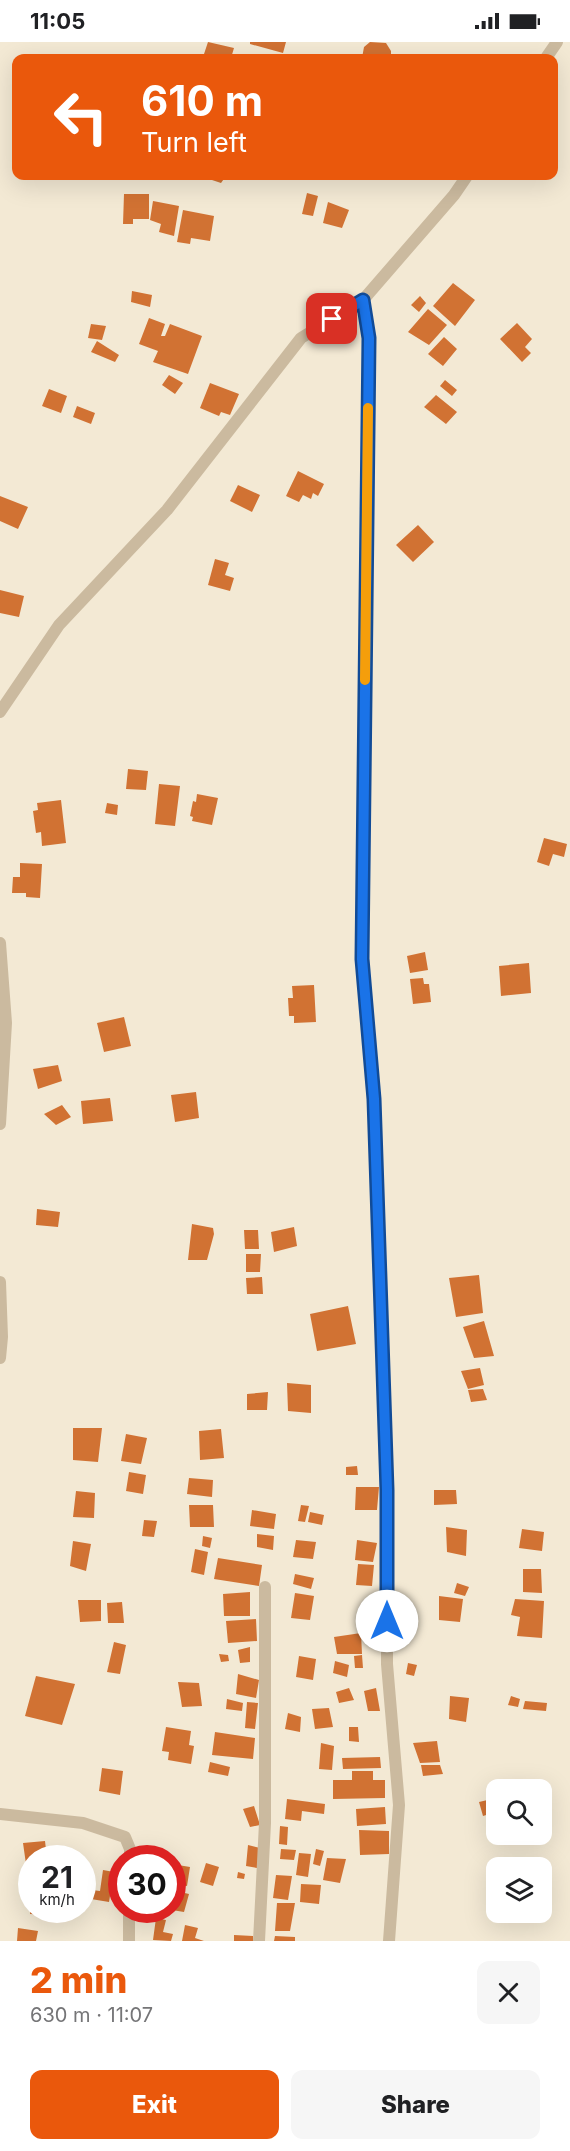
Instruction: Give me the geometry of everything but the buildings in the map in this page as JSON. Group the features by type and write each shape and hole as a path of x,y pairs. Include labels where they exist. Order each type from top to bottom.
{"street":[{"path":"0,712 59,625 167,510 301,338 363,300 454,195 464,180"},
{"path":"363,300 369,338 362,959 374,1111 387,1490 387,1664 399,1805 389,1941"},
{"path":"0,944 6,1023 0,1124"},
{"path":"0,1282 2,1337 0,1358"},
{"path":"260,1941 265,1823 265,1587"},
{"path":"0,1814 83,1823 125,1837 128,1845"},
{"path":"129,1923 129,1941"}],"slow traffic":[{"path":"365,680 368,408"}],"route":[{"path":"332,319 363,300 369,338 362,959 374,1099 387,1490 387,1621"}]}
